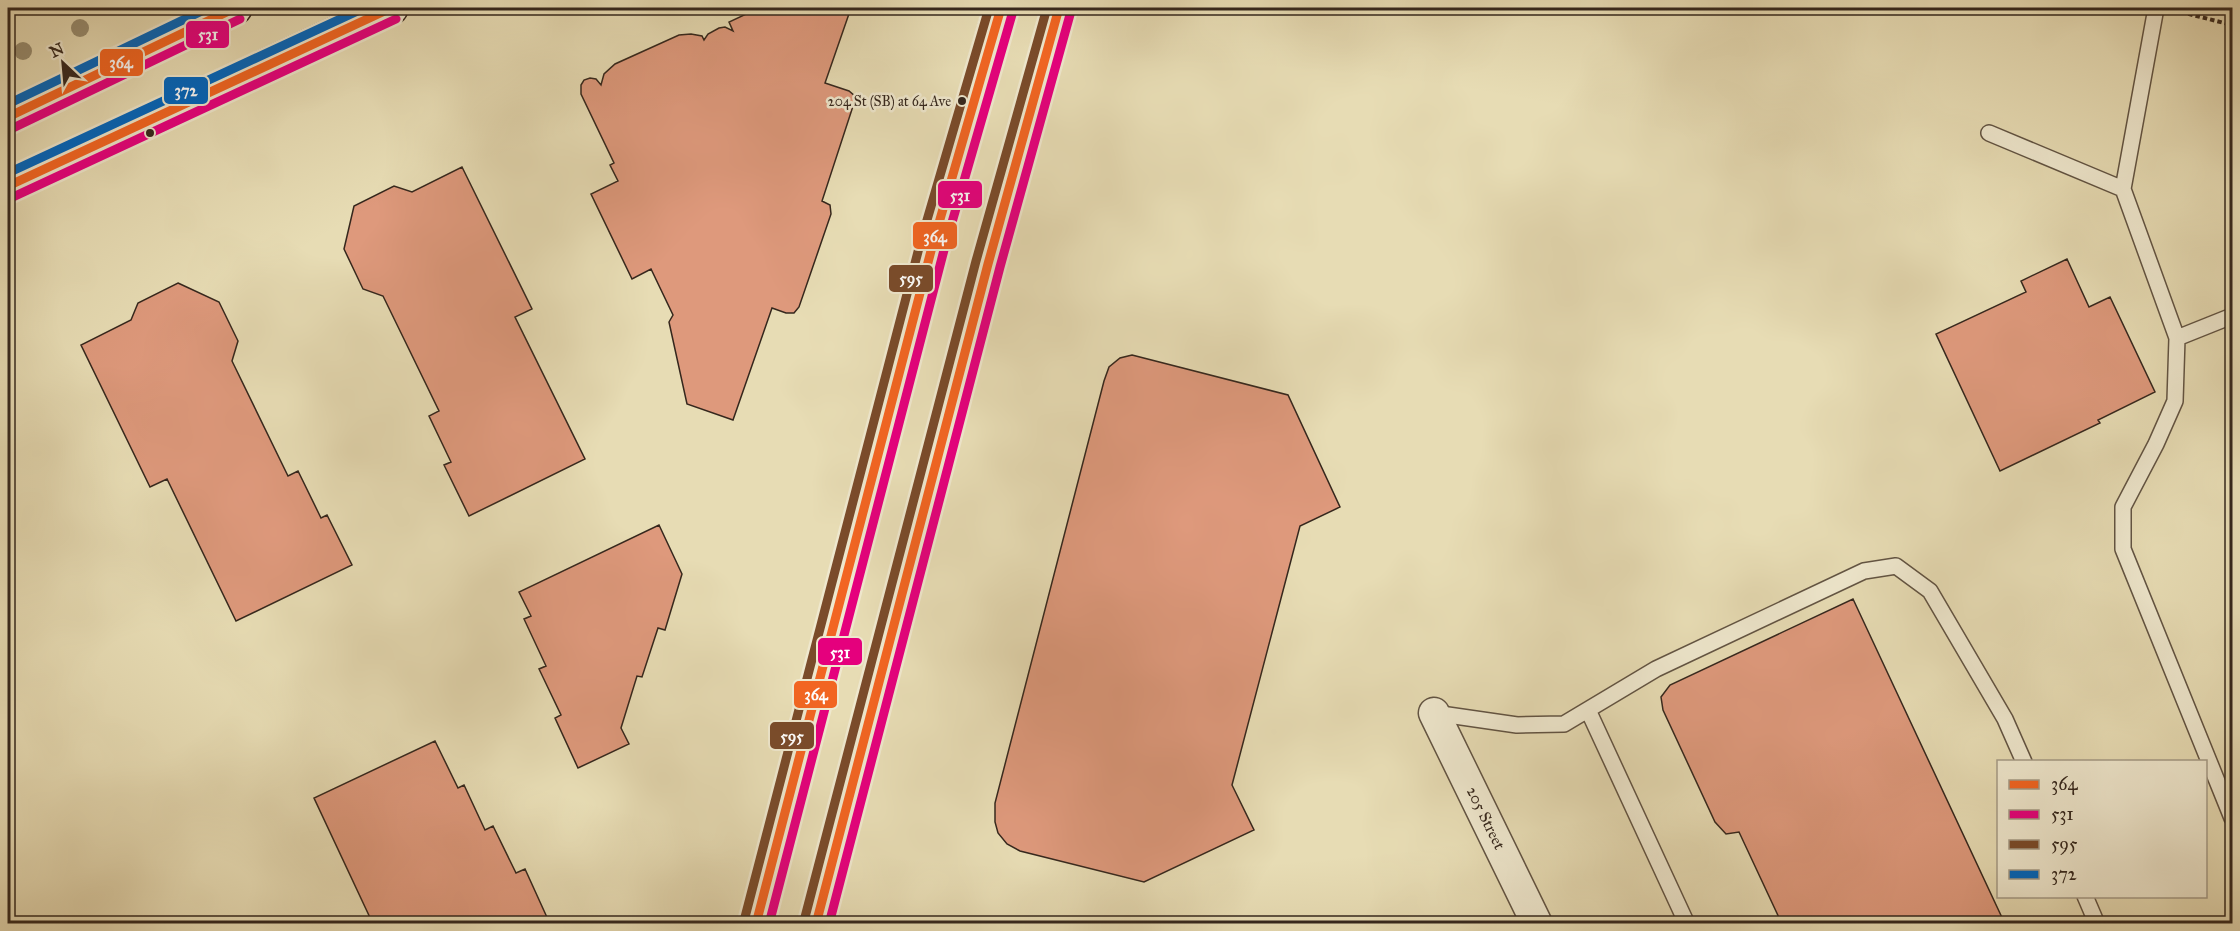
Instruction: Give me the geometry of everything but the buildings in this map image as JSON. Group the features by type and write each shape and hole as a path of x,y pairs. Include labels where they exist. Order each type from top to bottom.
{"main road":[{"path":"8,117 235,8"},
{"path":"8,186 391,8"},
{"path":"756,924 932,247 1001,8"},
{"path":"816,924 982,287 1059,8"}],"street":[{"name":"205 Street","path":"1434,712 1537,924"}],"lane":[{"path":"2156,8 2123,189 2177,338 2175,401 2156,444 2123,507 2123,549 2232,818"},
{"path":"1989,133 2123,189"},
{"path":"2177,338 2232,315"},
{"path":"1434,712 1517,725 1564,724 1656,669 1864,571 1896,566 1930,591 2005,719 2023,760"},
{"path":"1588,710 1687,924"},
{"path":"2085,898 2097,924"}],"path":[{"path":"2176,10 2232,25"}],"transit line":[{"name":"372","path":"8,104 208,8"},
{"name":"364","path":"8,117 235,8"},
{"name":"372","path":"8,173 364,8"},
{"name":"364","path":"8,186 391,8"},
{"name":"595","path":"744,921 920,244 989,8"},
{"name":"364","path":"756,924 932,247 1001,8"},
{"name":"595","path":"804,921 976,261 1047,8"},
{"name":"364","path":"816,924 988,264 1059,8"},
{"name":"531","path":"769,924 944,250 1013,11"},
{"name":"531","path":"829,924 1000,267 1071,11"},
{"name":"531","path":"13,128 240,19"},
{"name":"531","path":"13,197 396,19"}],"place":[{"name":"204 St (SB) at 64 Ave","path":"962,101"}]}
